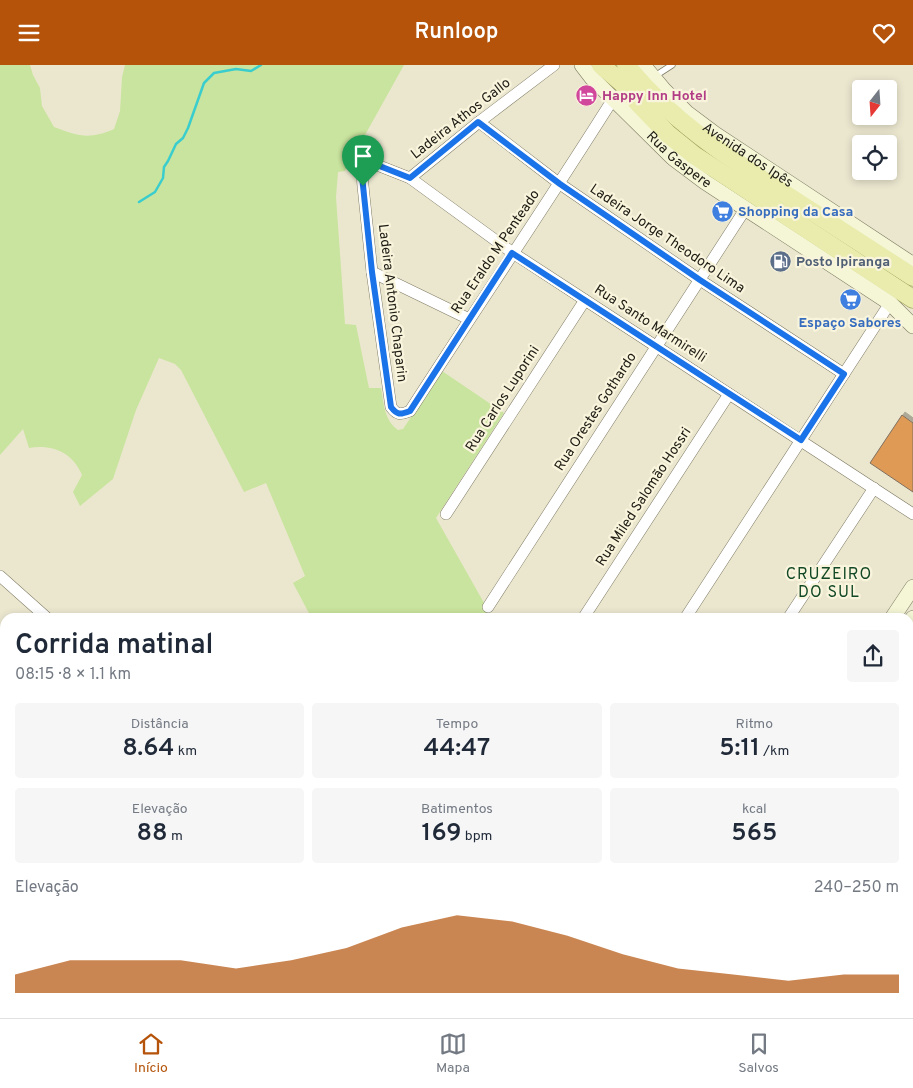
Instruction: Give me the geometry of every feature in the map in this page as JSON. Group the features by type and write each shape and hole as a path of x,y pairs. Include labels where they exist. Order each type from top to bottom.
{"main road":[{"path":"601,65 622,83 638,103 668,134 694,155 913,299"},
{"path":"626,65 653,96 680,121 706,141 913,277"}],"street":[{"name":"Ladeira Athos Gallo","path":"410,178 478,122 554,65"},
{"name":"Rua Gaspere","path":"582,65 613,99 673,158 705,182 890,303 913,326"},
{"name":"Avenida dos Ipês","path":"644,65 664,90 688,113 715,133 901,257 913,263"},
{"name":"Rua Eraldo M Penteado","path":"399,414 410,411 512,253 560,184 613,99"},
{"name":"Ladeira Jorge Theodoro Lima","path":"478,122 560,184 700,280 844,374"},
{"name":"Rua Santo Marmirelli","path":"369,165 377,165 410,178 512,253 913,514"},
{"name":"Ladeira Antonio Chaparin","path":"369,165 364,170 362,176 372,272 391,407 399,414"},
{"name":"Rua Orestes Gothardo","path":"488,607 746,208"},
{"path":"372,272 469,319"},
{"name":"Rua Carlos Luporini","path":"446,514 585,300"},
{"path":"689,613 890,303"},
{"name":"Rua Miled Salomão Hossri","path":"587,613 729,394"},
{"path":"792,613 874,487"},
{"path":"0,576 42,613"},
{"path":"895,613 913,587"}],"lane":[{"path":"654,77 672,65"}],"green space":[{"path":"0,65 30,65 40,88 42,106 54,127 70,133 90,136 114,129 120,111 122,77 125,65 404,65 345,171 338,172 336,197 345,324 356,325 369,388 381,388 387,417 398,430 403,429 442,371 504,413 436,518 490,613 309,613 293,583 305,576 266,483 244,492 181,370 175,364 159,358 136,410 113,479 80,506 73,492 82,475 78,467 68,456 46,447 29,448 23,429 0,455"}],"building":[{"path":"902,415 913,423 913,492 870,463"}],"waterway":[{"path":"139,202 155,192 163,178 164,167 176,144 183,138 188,128 204,83 214,73 236,69 251,71 261,65"}],"place":[{"name":"Happy Inn Hotel","path":"586,96"},
{"name":"Shopping da Casa","path":"722,212"},
{"name":"Posto Ipiranga","path":"780,262"},
{"name":"Espaço Sabores","path":"850,300"}],"district":[{"name":"CRUZEIRO DO SUL","path":"829,584"}],"route":[{"path":"478,122 560,184 700,280 844,374 801,440 512,253 410,411 399,414 391,407 372,272 363,186 362,176 364,170 369,165 377,165 410,178 478,122"}]}
